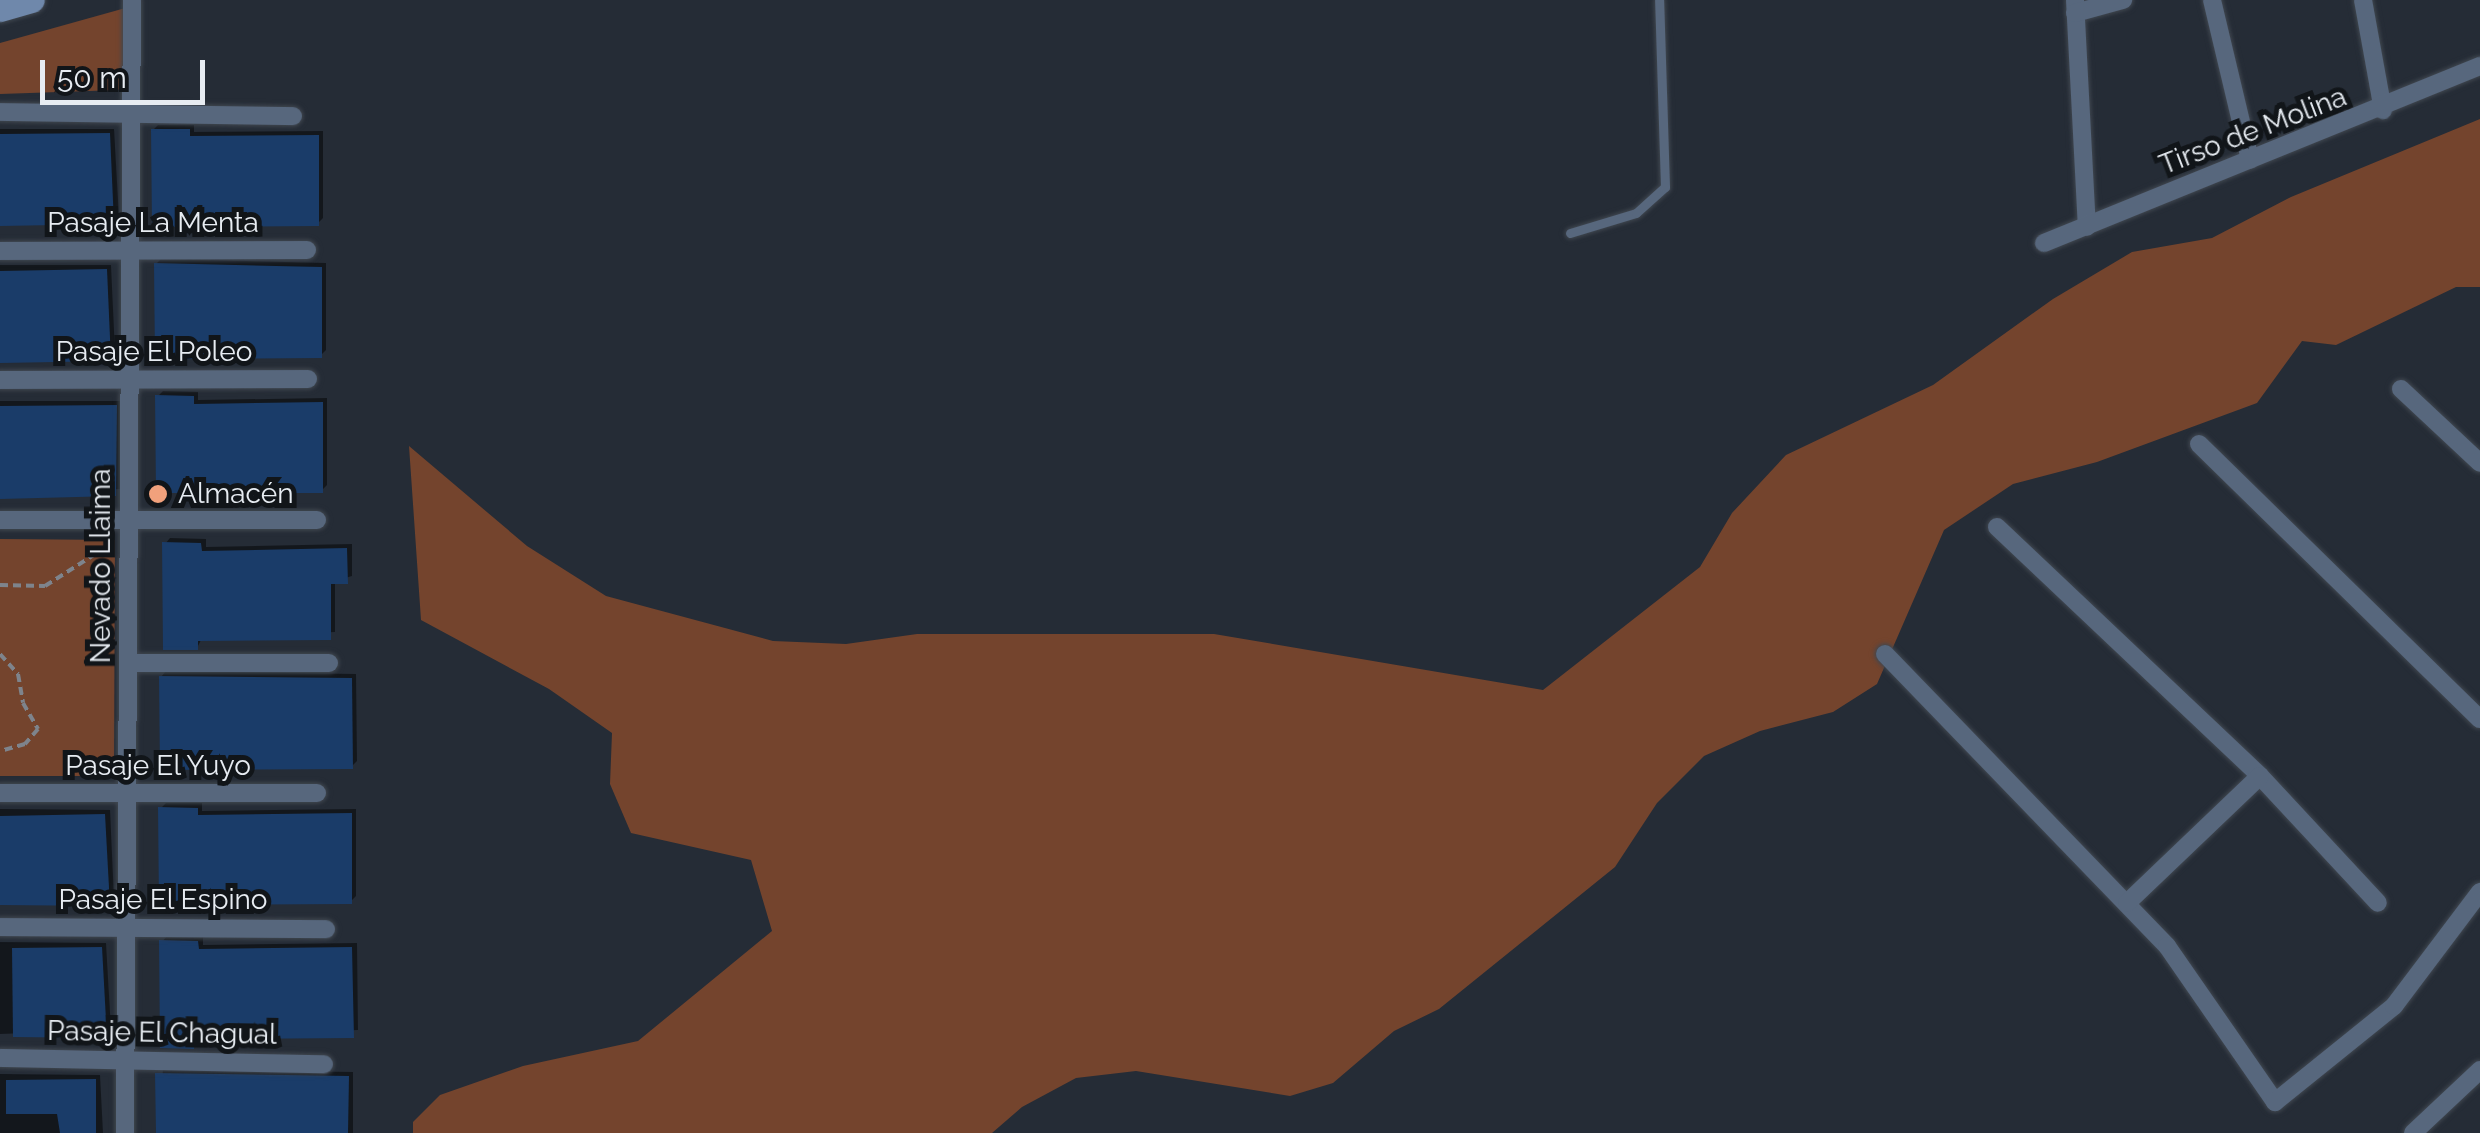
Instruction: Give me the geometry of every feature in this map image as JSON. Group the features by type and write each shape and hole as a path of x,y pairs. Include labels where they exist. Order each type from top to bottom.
{"main road":[{"path":"0,9 32,0"}],"street":[{"name":"Nevado Llaima","path":"125,1133 132,0"},
{"path":"2087,226 2075,6 2123,0"},
{"path":"2212,0 2250,160"},
{"path":"2363,0 2383,110"},
{"name":"Tirso de Molina","path":"2044,242 2383,110 2480,66"},
{"path":"0,112 293,116"},
{"name":"Pasaje La Menta","path":"0,251 307,250"},
{"name":"Pasaje El Poleo","path":"0,380 308,379"},
{"path":"2401,389 2480,463"},
{"path":"2200,444 2480,719"},
{"path":"0,520 317,520"},
{"path":"1996,527 2260,776 2378,902"},
{"path":"1885,654 2127,903 2188,974 2274,1102 2382,1018 2480,892"},
{"path":"128,663 329,663"},
{"path":"2127,903 2260,776"},
{"name":"Pasaje El Yuyo","path":"0,793 317,793"},
{"name":"Pasaje El Espino","path":"0,926 326,929"},
{"name":"Pasaje El Chagual","path":"0,1058 324,1064"},
{"path":"2413,1133 2480,1070"}],"lane":[{"path":"1570,233 1636,213 1666,187 1659,0"}],"path":[{"path":"0,586 52,584 116,540 129,520"},
{"path":"0,654 18,674 38,729 25,744 0,750"}],"shaded area":[{"path":"129,7 125,84 118,90 0,94 0,43"},
{"path":"2480,119 2480,287 2456,287 2336,345 2302,341 2257,403 2097,462 2013,484 1944,530 1877,684 1833,712 1760,731 1704,756 1657,803 1615,867 1439,1009 1394,1031 1333,1083 1290,1096 1136,1071 1076,1078 1022,1107 992,1133 413,1133 413,1122 440,1095 523,1066 638,1041 772,931 751,860 631,833 610,784 612,733 549,689 421,620 409,446 527,546 606,596 773,641 846,644 917,634 1214,634 1543,690 1700,567 1732,513 1786,455 1933,385 2053,299 2132,252 2212,238 2291,197"},
{"path":"0,539 115,540 114,776 0,776"}],"building":[{"path":"151,129 190,129 190,136 319,135 319,226 152,227"},
{"path":"110,133 114,224 0,226 0,134"},
{"path":"154,263 322,267 322,358 155,359"},
{"path":"107,269 111,361 0,363 0,271"},
{"path":"155,395 194,396 194,404 323,402 323,493 156,493"},
{"path":"117,405 116,496 0,499 0,406"},
{"path":"162,542 201,543 202,551 347,548 348,584 331,584 331,640 198,641 198,650 163,650"},
{"path":"159,676 352,678 353,769 160,770"},
{"path":"158,807 198,808 198,815 352,813 352,904 159,905"},
{"path":"105,814 110,906 0,905 0,816"},
{"path":"159,940 198,941 199,949 352,947 354,1038 194,1039 194,1049 160,1048"},
{"path":"102,947 107,1038 13,1037 12,948"},
{"path":"155,1073 349,1076 348,1133 156,1133"},
{"path":"96,1079 96,1133 60,1133 57,1114 6,1114 6,1080"}],"place":[{"name":"Almacén","path":"158,494"}]}
